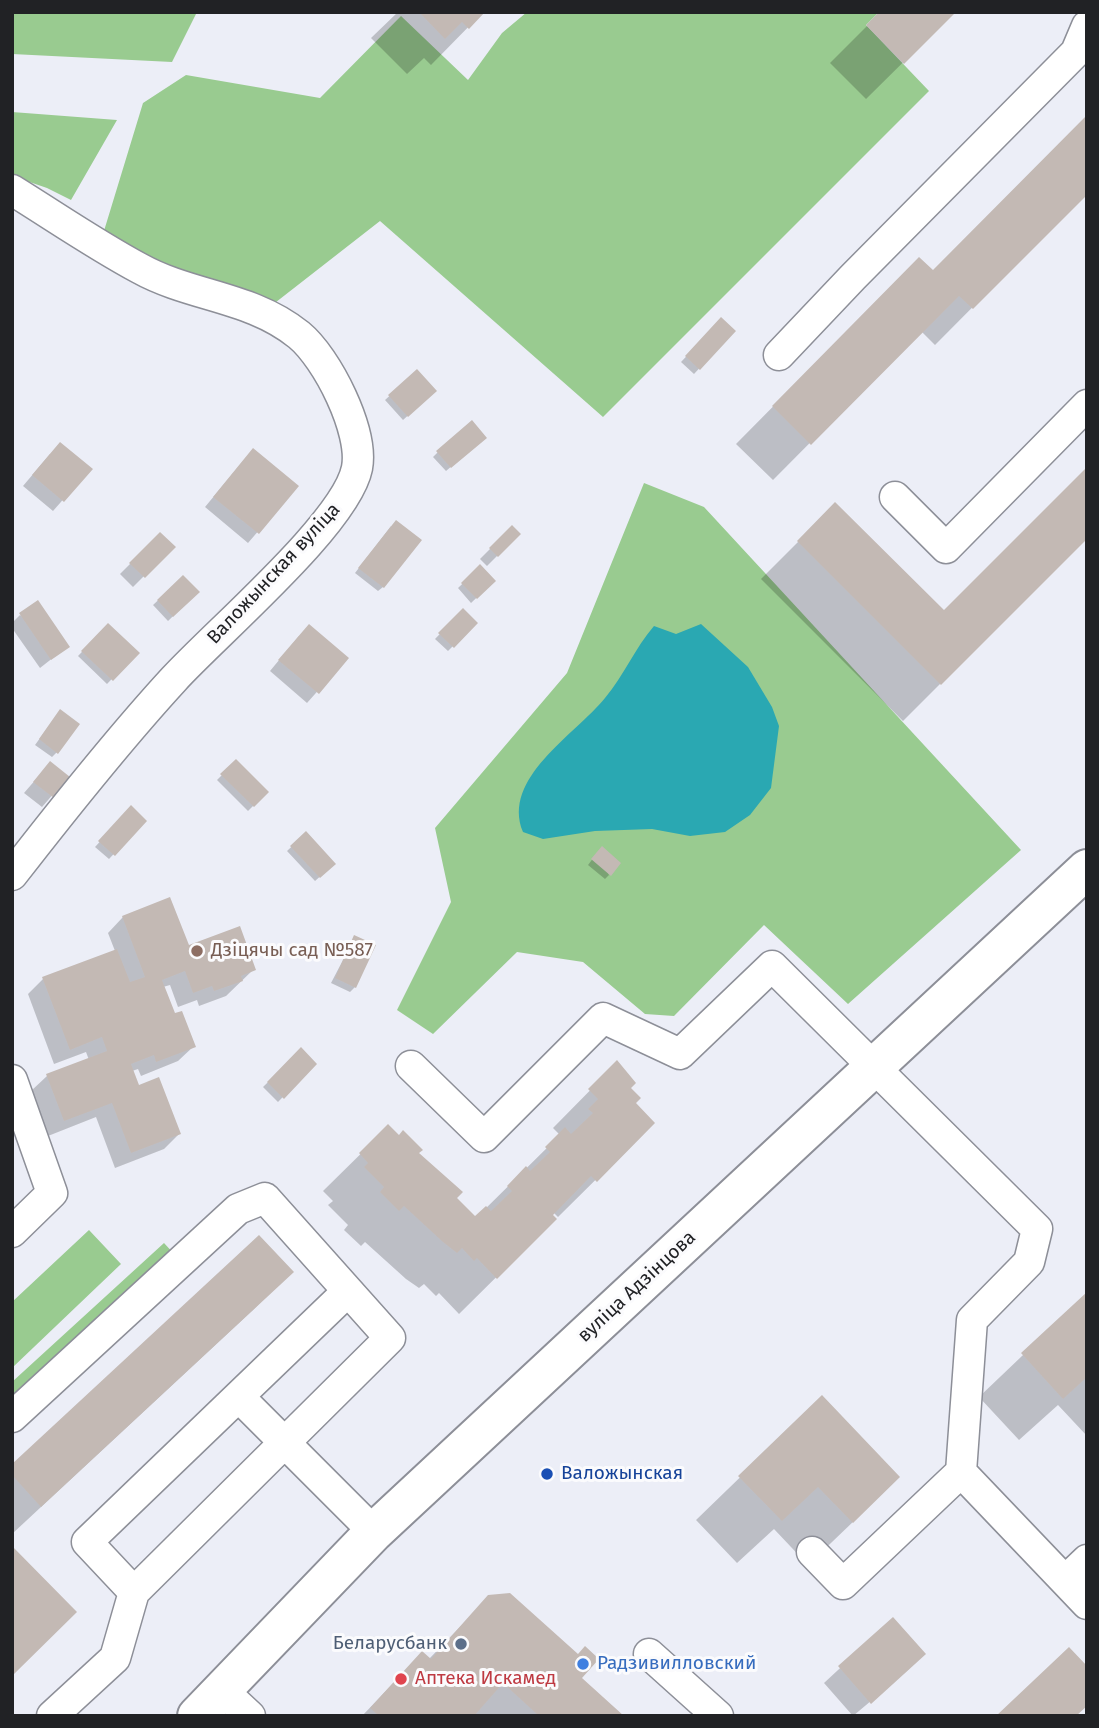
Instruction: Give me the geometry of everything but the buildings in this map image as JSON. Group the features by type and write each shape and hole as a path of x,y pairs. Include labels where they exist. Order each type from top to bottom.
{"main road":[{"name":"вуліца Адзінцова","path":"209,1702 374,1532 1087,869"}],"street":[{"path":"779,355 853,277 1083,47"},
{"name":"Валожынская вуліца","path":"12,190 139,269 200,293 247,304 300,336 343,399 355,438 358,467 345,498 316,534 175,678 12,875"},
{"path":"895,497 946,548 1087,405"},
{"path":"411,1066 484,1137 603,1018 680,1054 772,966 875,1065 1037,1229 1029,1262 972,1320 961,1472 843,1584 812,1552"},
{"path":"12,1080 52,1193 12,1232"},
{"path":"12,1417 238,1209 265,1198 390,1338 134,1592 115,1658 52,1716"},
{"path":"134,1592 87,1542 348,1292"},
{"path":"239,1397 374,1532"},
{"path":"961,1472 1087,1604"},
{"path":"1065,1581 1087,1560"},
{"path":"649,1654 718,1716"},
{"path":"209,1702 250,1716"}],"green space":[{"path":"12,12 197,12 172,62 12,54"},
{"path":"527,12 879,12 866,25 929,91 603,417 380,221 262,313 100,244 143,103 186,75 320,98 401,16 468,80 502,33"},
{"path":"12,112 117,120 71,200 12,176"},
{"path":"644,483 704,507 1021,850 848,1004 764,925 674,1016 645,1014 583,962 517,952 433,1034 397,1010 451,902 435,828 567,673"},
{"path":"89,1230 121,1264 12,1368 12,1302"},
{"path":"164,1243 176,1256 12,1406 12,1382"}],"water":[{"path":"701,624 748,667 772,707 779,726 771,788 750,815 725,832 690,836 652,829 595,831 543,839 523,832 519,812 522,793 531,776 560,742 605,698 654,626 676,634"}],"place":[{"name":"Дзіцячы сад №587","path":"197,951"},
{"name":"Валожынская","path":"547,1474"},
{"name":"Беларусбанк","path":"461,1644"},
{"name":"Радзивилловский","path":"583,1664"},
{"name":"Аптека Искамед","path":"401,1679"}]}
